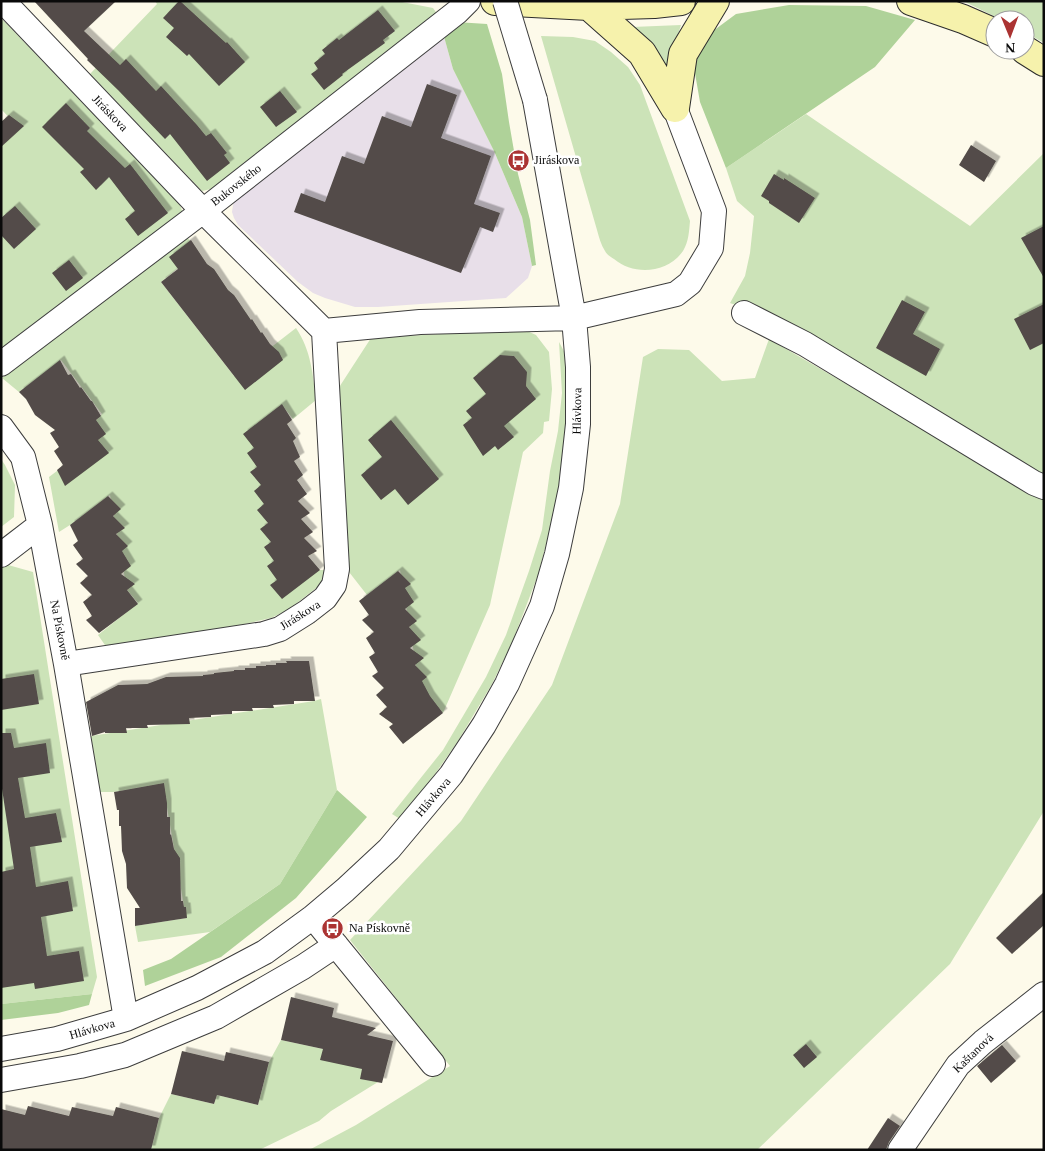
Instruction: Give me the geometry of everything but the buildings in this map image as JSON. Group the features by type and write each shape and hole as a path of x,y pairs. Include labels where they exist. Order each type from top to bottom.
{"main road":[{"path":"495,1 589,6 654,4 681,1"},
{"path":"675,108 684,54 715,1"},
{"path":"911,1 985,29"},
{"path":"589,6 642,53 675,108"}],"street":[{"name":"Jiráskova","path":"3,1 204,211 324,331 337,568 334,585 325,598 280,629 264,634 66,664"},
{"name":"Bukovského","path":"1,364 204,211 457,12 468,1"},
{"name":"Hlávkova","path":"1,1048 57,1039 126,1019 197,988 256,957 313,918 390,849 451,775 484,725 507,684 542,606 557,554 571,488 578,424 578,367 574,318 535,100 505,1"},
{"path":"324,331 420,322 574,318 676,294 690,283 711,248 714,211 675,108"},
{"path":"744,313 805,344 1034,483 1044,487"},
{"name":"Na Pískovně","path":"1,427 23,457 40,525 66,664 126,1019"},
{"path":"1,555 40,525"},
{"path":"313,918 432,1064"},
{"path":"1,1080 80,1066 125,1055 216,1017 303,967 336,945"},
{"name":"Kaštanová","path":"900,1150 958,1065 983,1042 1044,994"}],"shaded area":[{"path":"443,33 453,69 494,151 522,217 532,266 528,278 506,298 378,307 355,307 313,293 298,282 238,225 232,212 236,197"}],"green space":[{"path":"155,1 397,1 433,8 438,15 211,189 202,191 90,74 157,4"},
{"path":"963,1 1044,1 1044,43 1035,38 1035,10 985,10 985,12"},
{"path":"789,5 866,6 915,20 875,67 726,168 700,102 693,62 709,34 736,14"},
{"path":"1,18 180,205 183,213 1,354 1,145 19,128 1,109"},
{"path":"456,22 487,24 502,74 518,174 530,220 536,265 532,266 522,217 494,151 453,69 443,33"},
{"path":"681,25 666,73 632,27"},
{"path":"541,36 573,37 595,41 628,67 640,85 690,221 685,247 677,258 669,264 650,270 631,268 610,257 601,244"},
{"path":"806,114 970,226 1044,153 1044,476 800,328 730,303 745,276 750,253 754,216 737,201 726,168"},
{"path":"186,235 190,241 178,268 161,282 234,376 296,328 305,345 314,381 316,400 293,419 282,405 255,447 277,579 320,570 330,570 320,585 288,610 271,618 218,630 107,648 98,635 138,603 127,590 110,495 59,532 49,477 98,440 95,421 102,414 61,360 19,392 2,378"},
{"path":"510,330 527,331 536,335 549,352 552,389 549,421 544,422 543,433 523,452 490,605 443,713 419,683 400,570 367,595 349,572 336,392 371,338"},
{"path":"769,339 1044,499 1044,811 950,964 757,1150 309,1150 356,1125 450,1066 350,940 461,821 552,685 620,504 643,357 658,349 689,350 722,381 755,378"},
{"path":"559,342 566,355 570,392 556,506 538,575 512,643 492,684 458,741 426,787 400,819 392,814 443,750 486,677 506,635 529,571 542,530 550,471 558,431 562,393"},
{"path":"1,459 15,485 14,517 1,527"},
{"path":"1,563 33,572 97,977 92,994 1,1004"},
{"path":"321,699 337,790 280,884 210,932 138,942 135,926 186,918 163,784 114,792 100,792 91,736"},
{"path":"337,790 367,817 296,898 221,957 145,986 143,970 171,959 280,884"},
{"path":"92,994 89,1005 58,1013 1,1020 1,1004"},
{"path":"281,1040 323,1049 362,1069 378,1082 331,1111 319,1121 259,1150 151,1150 159,1118 171,1094 214,1104 217,1095 258,1105 269,1062"}],"place":[{"name":"Jiráskova","path":"518,160"},
{"name":"Na Pískovně","path":"333,928"}]}
